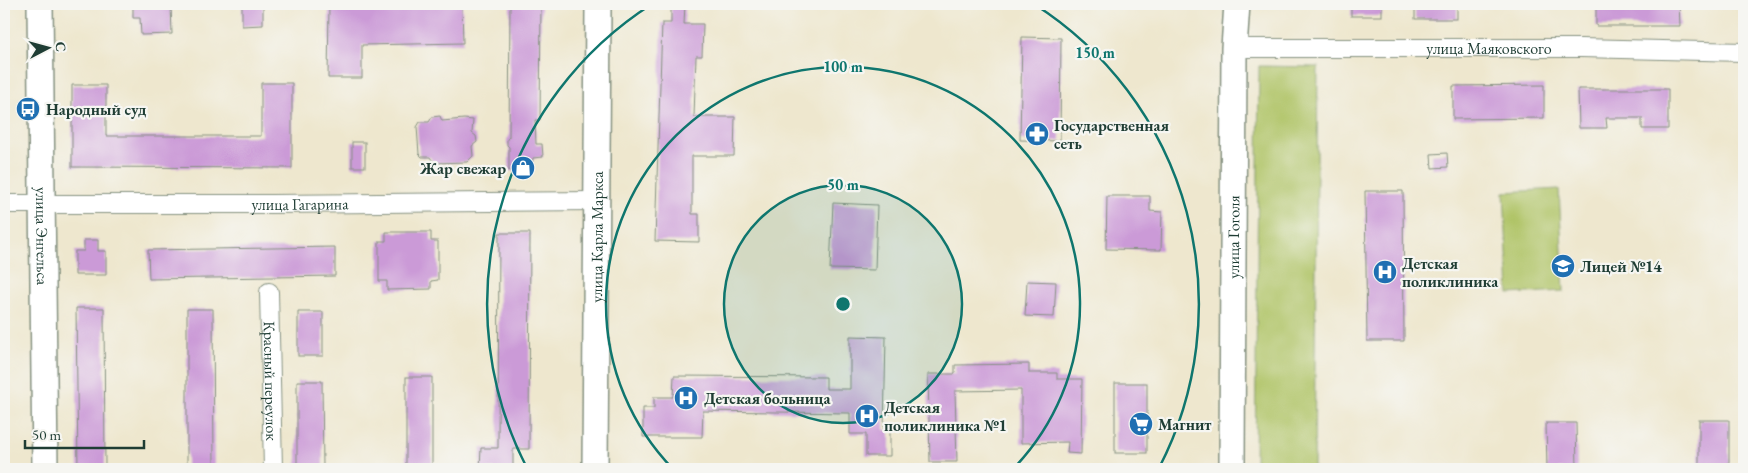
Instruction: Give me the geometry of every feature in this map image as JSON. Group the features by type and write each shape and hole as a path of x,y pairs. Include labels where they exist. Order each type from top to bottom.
{"street":[{"name":"улица Энгельса","path":"40,4 45,469"},
{"name":"улица Карла Маркса","path":"595,469 598,4"},
{"name":"улица Гоголя","path":"1232,469 1234,48 1236,4"},
{"name":"улица Маяковского","path":"1234,48 1581,48 1744,52"},
{"name":"улица Гагарина","path":"4,204 597,201"},
{"name":"Красный переулок","path":"269,292 273,469"}],"green space":[{"path":"1259,66 1318,67 1314,469 1255,469"},
{"path":"1559,189 1564,291 1509,294 1504,192"}],"building":[{"path":"133,4 163,4 163,6 171,6 172,34 141,35 140,18 133,18"},
{"path":"242,4 263,4 263,25 242,26"},
{"path":"510,4 541,4 540,120 535,120 536,144 542,144 543,157 533,158 530,168 522,171 509,171 509,147 507,145 509,137"},
{"path":"671,4 685,4 684,24 703,24 702,56 696,56 694,117 735,117 734,156 692,156 692,214 699,214 699,242 655,241 662,23 671,23"},
{"path":"1351,4 1382,4 1382,16 1351,16"},
{"path":"1415,4 1457,4 1457,19 1415,19"},
{"path":"1596,4 1679,4 1680,26 1596,26"},
{"path":"462,5 463,43 362,45 362,78 328,78 329,6"},
{"path":"1022,37 1061,38 1060,141 1020,140"},
{"path":"261,83 292,83 292,168 72,167 72,85 106,85 106,136 261,136"},
{"path":"1544,85 1544,118 1453,119 1453,86"},
{"path":"1578,89 1668,89 1668,129 1642,129 1642,118 1606,118 1607,128 1579,128"},
{"path":"440,116 442,121 473,120 472,133 476,136 477,142 472,146 473,156 467,162 434,163 430,157 422,157 419,154 417,127 420,122 429,122 432,117"},
{"path":"352,142 365,142 365,167 352,167"},
{"path":"1447,153 1448,167 1432,168 1431,154"},
{"path":"1365,191 1403,191 1404,341 1367,341"},
{"path":"1107,196 1150,196 1150,211 1162,212 1161,250 1106,249"},
{"path":"833,203 877,205 875,270 830,269"},
{"path":"386,232 431,232 431,241 438,241 438,280 431,281 431,289 387,290 387,281 379,281 379,241 386,241"},
{"path":"499,233 530,233 529,449 513,449 513,469 480,469 481,448 498,448"},
{"path":"84,240 98,240 98,251 106,251 106,275 75,275 75,251 84,251"},
{"path":"335,247 335,276 149,279 148,250"},
{"path":"1027,281 1056,282 1054,317 1025,316"},
{"path":"76,308 104,308 105,469 78,469"},
{"path":"187,309 213,309 214,469 187,469"},
{"path":"298,312 323,312 323,356 298,356"},
{"path":"850,336 886,337 884,430 890,430 890,456 866,456 866,434 850,434 850,413 703,411 702,437 643,437 643,408 654,408 654,397 673,397 674,376 826,377 826,389 850,389"},
{"path":"1029,364 1029,373 1057,373 1057,379 1082,379 1081,454 1067,453 1068,442 1021,443 1021,390 955,391 957,462 930,462 928,374 955,374 955,365"},
{"path":"406,377 432,377 432,469 406,469"},
{"path":"297,381 322,381 323,469 297,469"},
{"path":"1115,383 1147,383 1147,453 1115,453"},
{"path":"1699,420 1729,420 1729,469 1699,469"},
{"path":"1546,423 1576,423 1577,469 1547,469"}],"place":[{"name":"Народный суд","path":"28,109"},
{"name":"Государственная сеть","path":"1037,134"},
{"name":"Жар свежар","path":"523,168"},
{"name":"Лицей №14","path":"1563,266"},
{"name":"Детская поликлиника","path":"1385,272"},
{"name":"Детская больница","path":"686,398"},
{"name":"Детская поликлиника №1","path":"867,416"},
{"name":"Магнит","path":"1141,424"}]}
